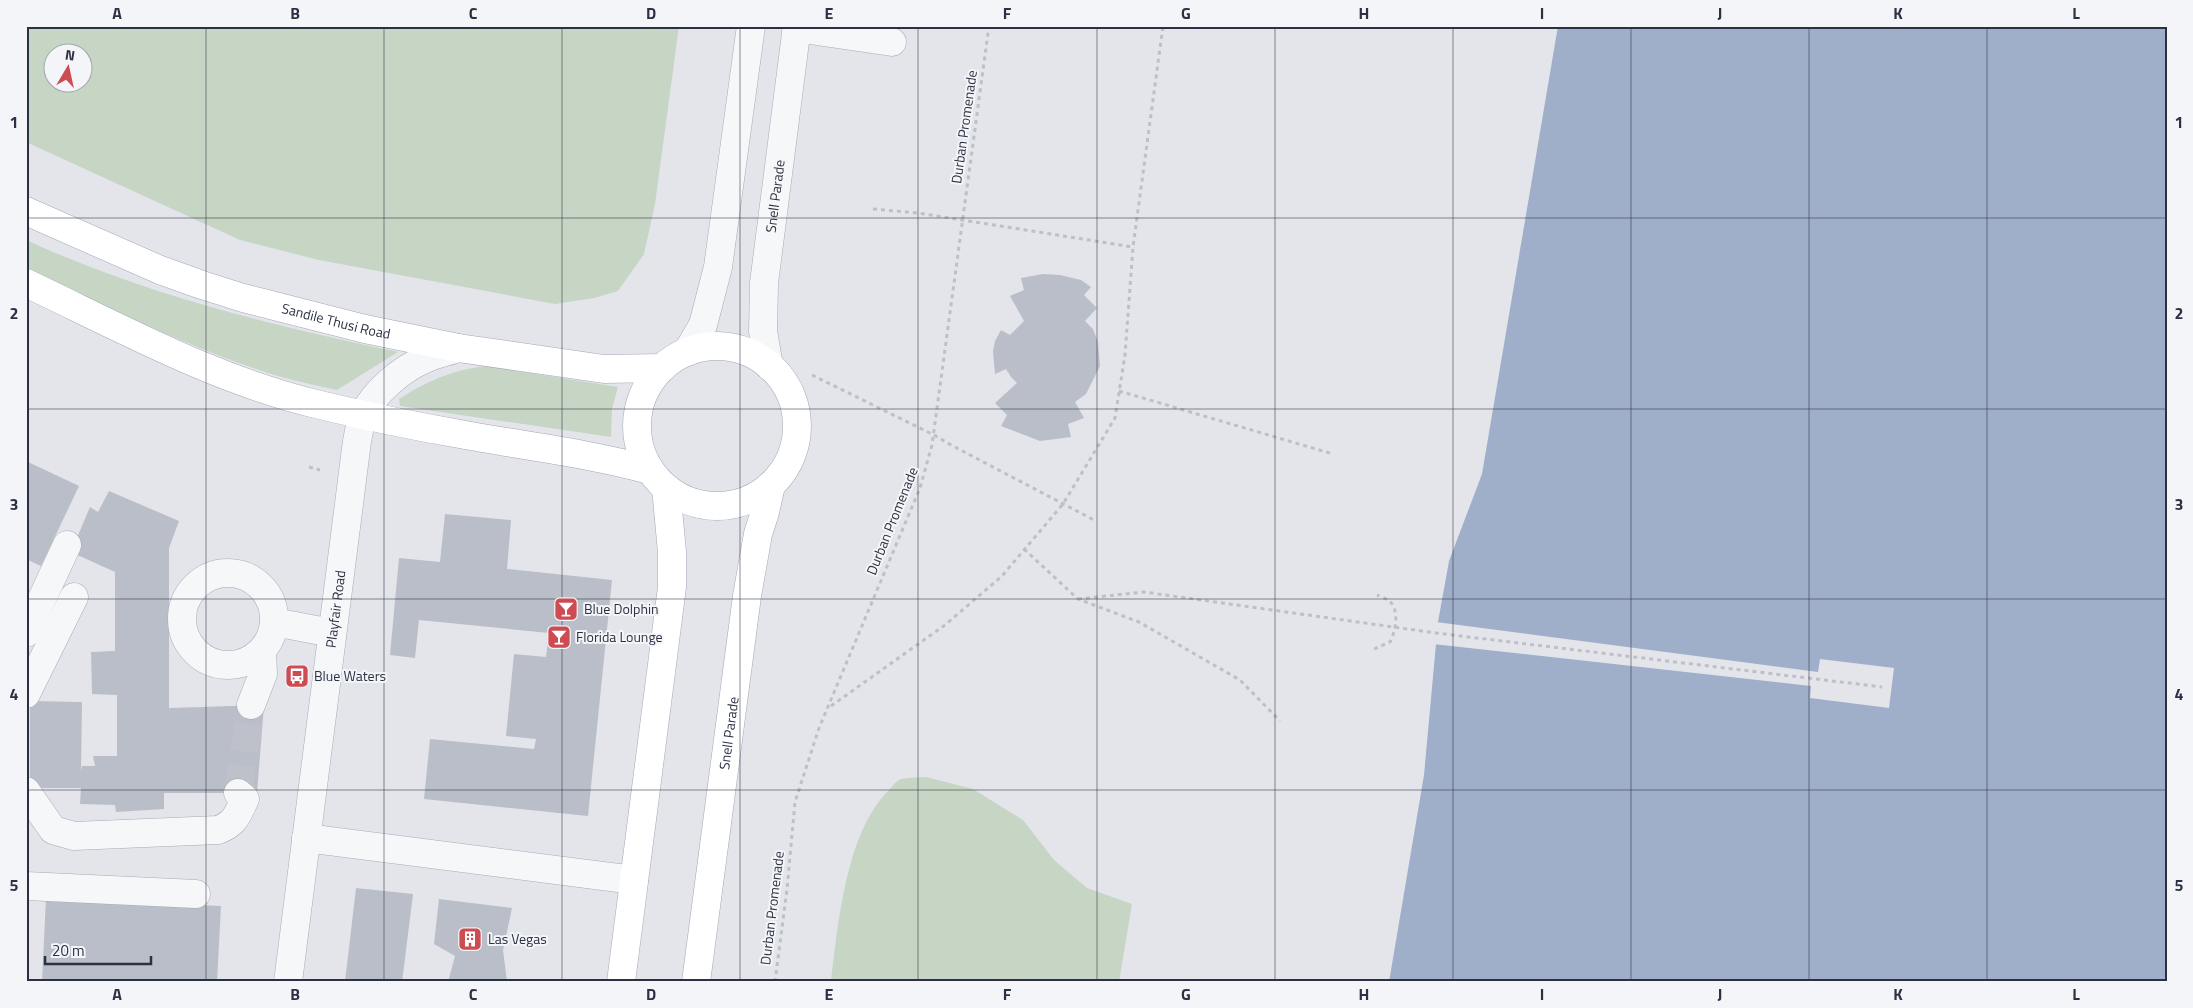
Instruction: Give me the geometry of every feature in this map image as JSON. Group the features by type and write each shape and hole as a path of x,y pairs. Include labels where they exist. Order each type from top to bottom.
{"main road":[{"name":"Sandile Thusi Road","path":"26,211 160,270 235,296 365,329 458,348 604,369 662,368"},
{"path":"26,283 187,359 264,388 318,405 460,434 620,461 658,479 682,498 700,504 719,506 738,503 755,496 771,485 783,471 792,453 796,435 796,416 791,397 782,380 769,366 751,354 730,348 708,346 687,352 662,368 650,382 641,399 637,417 637,436 639,444 658,479 672,552 672,587 621,982"},
{"name":"Snell Parade","path":"696,982 747,596 758,534 771,485"}],"street":[{"path":"687,352 703,326 718,267 751,26"},
{"path":"796,27 892,42"},
{"name":"Snell Parade","path":"769,366 763,331 764,283 796,27"},
{"name":"Playfair Road","path":"288,982 357,440 364,414 375,398 390,382 424,359 458,348"},
{"path":"26,633 68,545"},
{"path":"228,573 244,576 258,584 269,596 274,611 274,622 269,642 262,651 245,663 229,666 212,663 199,655 188,643 183,628 183,611 188,596 199,584 212,576 228,573"},
{"path":"26,694 74,597"},
{"path":"274,622 332,633"},
{"path":"251,705 263,674 262,651"},
{"path":"26,791 53,830 74,836 218,830 230,825 235,819 245,799 238,793"},
{"path":"306,838 634,880"},
{"path":"26,886 196,894"}],"path":[{"name":"Durban Promenade","path":"775,982 787,890 795,802 819,728 830,707 885,567 920,488 934,434 989,26"},
{"path":"830,707 945,625 1002,576 1063,504 1115,418 1125,355 1133,248 1164,26"},
{"path":"873,209 918,213 1133,248"},
{"path":"812,375 934,434 951,446 1094,520"},
{"path":"1119,391 1333,454"},
{"path":"1024,549 1078,599 1139,622 1240,680 1280,721"},
{"path":"1078,599 1144,592 1394,628 1882,687"},
{"path":"1374,649 1390,642 1394,628 1395,610 1389,600 1377,595"}],"green space":[{"path":"26,26 679,26 655,204 644,254 618,291 594,298 555,304 319,260 240,240 26,142"},
{"path":"26,240 116,277 162,292 303,331 398,352 337,390 274,375 167,334 26,270"},
{"path":"486,366 618,387 612,409 611,437 400,406 399,399 430,382 451,373"},
{"path":"926,777 973,789 1023,820 1054,860 1087,888 1132,904 1119,982 831,982 846,880 862,830 874,809 896,782 905,778"}],"water":[{"path":"1558,26 2167,26 2167,982 1389,982 1424,775 1438,622 1449,561 1482,474"}],"pier":[{"path":"1436,622 1818,672 1820,659 1894,668 1889,708 1810,698 1811,686 1433,644"}],"building":[{"path":"1043,274 1060,275 1081,280 1091,287 1084,295 1097,308 1085,321 1093,329 1098,342 1100,366 1086,394 1075,402 1084,418 1068,424 1071,437 1040,441 1001,426 1007,415 995,403 1017,383 1006,369 995,374 993,351 995,341 1001,330 1010,335 1024,321 1010,296 1024,290 1021,278"},
{"path":"26,461 79,486 41,566 26,559"},
{"path":"109,491 179,521 169,548 169,708 264,705 257,793 164,793 164,809 116,812 115,805 80,804 81,788 30,788 30,701 82,702 81,772 82,766 95,766 93,756 117,756 117,695 92,694 91,652 115,651 115,572 71,552 90,507 98,512"},
{"path":"445,514 511,520 507,569 612,580 588,816 424,799 430,739 534,749 536,739 506,736 514,654 546,657 549,633 419,620 415,658 390,655 399,558 440,562"},
{"path":"356,888 413,894 402,982 345,982"},
{"path":"46,898 221,906 217,982 42,982"},
{"name":"Las Vegas","path":"439,899 512,908 503,950 507,982 448,982 455,956 434,944"}],"tunnel":[{"path":"238,793 251,705"}],"place":[{"name":"Blue Dolphin","path":"566,609"},
{"name":"Florida Lounge","path":"559,637"},
{"name":"Blue Waters","path":"297,676"},
{"name":"Las Vegas","path":"470,939"}]}
